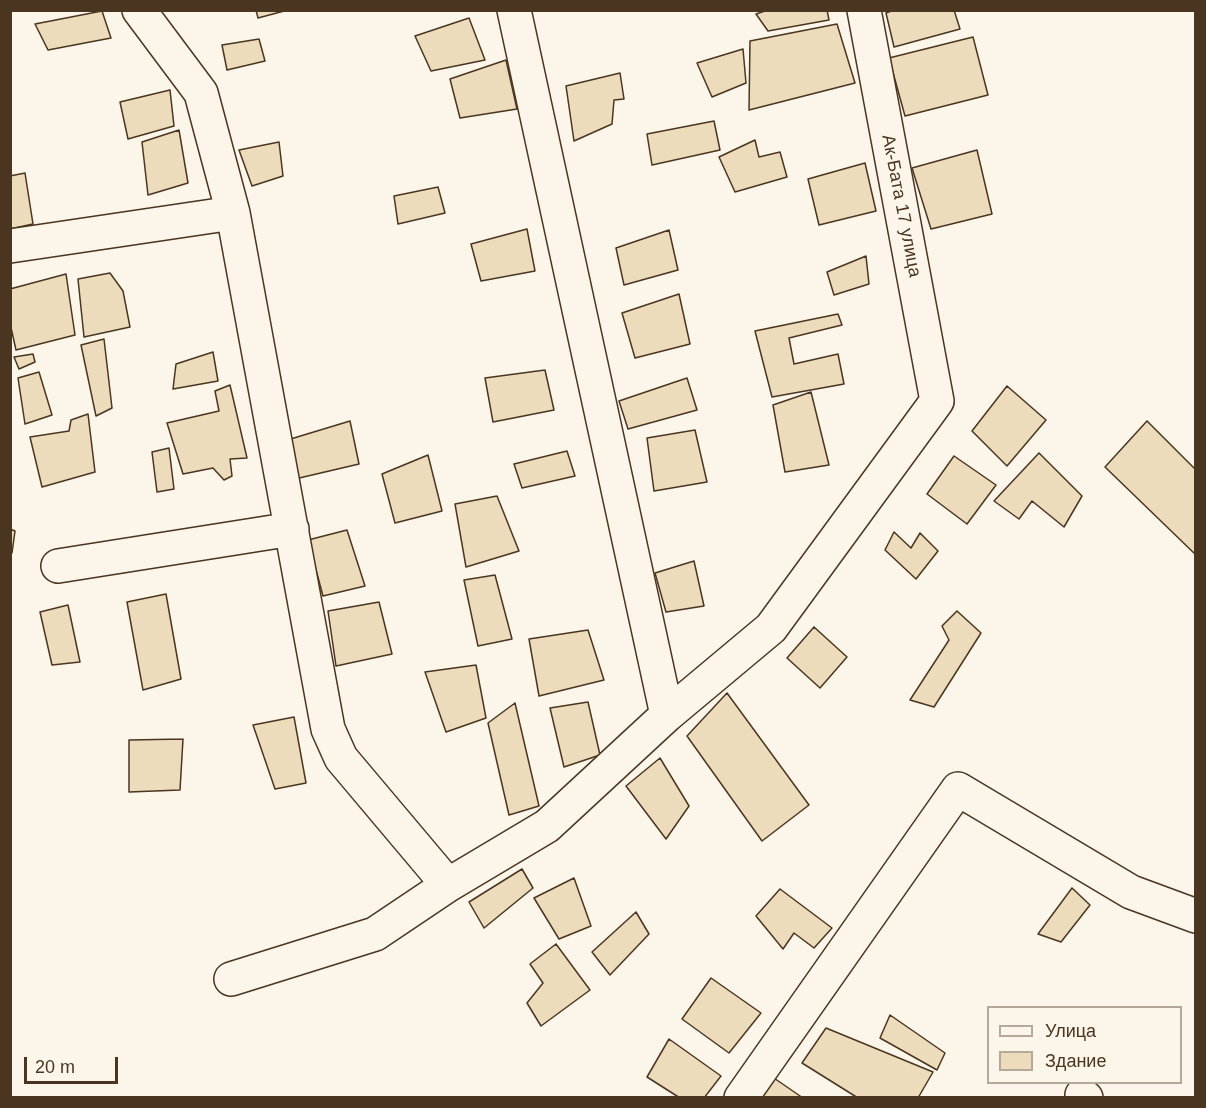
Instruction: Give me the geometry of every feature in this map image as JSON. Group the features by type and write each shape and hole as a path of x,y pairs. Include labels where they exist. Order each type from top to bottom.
{"street":[{"path":"140,10 201,93 233,213 328,729 340,758 448,885"},
{"path":"231,979 375,934 448,885 547,826 668,715 514,10"},
{"name":"Ак-Бата 17 улица","path":"668,715 771,628 937,401 864,10"},
{"path":"10,246 233,213"},
{"path":"58,566 292,529"},
{"path":"741,1098 958,789 1131,892 1196,916"}],"building":[{"path":"256,10 288,10 258,18"},
{"path":"768,10 827,10 829,20 768,31 756,14"},
{"path":"894,10 954,10 960,29 894,47 886,13"},
{"path":"102,11 111,38 48,50 35,24"},
{"path":"469,18 485,60 431,71 415,36"},
{"path":"837,24 855,83 749,110 750,41"},
{"path":"973,37 988,95 905,116 889,58"},
{"path":"259,39 265,61 227,70 222,45"},
{"path":"743,49 746,83 712,97 697,63"},
{"path":"506,60 517,109 460,118 450,79"},
{"path":"620,73 624,99 614,100 612,124 574,141 566,86"},
{"path":"170,90 174,126 128,139 120,102"},
{"path":"714,121 720,150 652,165 647,134"},
{"path":"179,130 188,183 148,195 142,142"},
{"path":"755,140 759,157 780,152 787,177 735,192 719,157"},
{"path":"279,142 283,176 252,186 239,150"},
{"path":"977,150 992,214 931,229 912,168"},
{"path":"865,163 876,211 819,225 808,179"},
{"path":"25,173 33,224 10,229 10,176"},
{"path":"438,187 445,213 398,224 394,196"},
{"path":"527,229 535,271 481,281 471,244"},
{"path":"669,230 678,270 624,285 616,248"},
{"path":"866,256 869,284 834,295 827,272"},
{"path":"110,273 123,291 130,327 84,337 78,279"},
{"path":"66,274 75,335 16,350 10,323 10,289"},
{"path":"679,294 690,344 635,358 622,313"},
{"path":"838,314 842,325 789,338 794,364 838,354 844,384 772,397 755,331"},
{"path":"104,339 112,408 96,416 81,345"},
{"path":"213,352 218,381 173,389 176,364"},
{"path":"33,354 35,362 19,369 14,357"},
{"path":"545,370 554,410 493,422 485,378"},
{"path":"39,372 52,415 25,424 18,378"},
{"path":"687,378 697,410 628,429 619,401"},
{"path":"230,385 247,458 230,459 232,476 224,480 213,468 183,474 167,423 219,411 215,391"},
{"path":"1007,386 1046,420 1007,466 972,431"},
{"path":"811,392 829,465 785,472 773,405"},
{"path":"88,414 95,472 42,487 30,437 69,431 71,420"},
{"path":"350,421 359,464 295,479 284,441"},
{"path":"1147,421 1196,470 1196,555 1105,467"},
{"path":"695,430 707,482 654,491 647,438"},
{"path":"169,448 174,489 157,492 152,452"},
{"path":"567,451 575,476 522,488 514,464"},
{"path":"1039,453 1082,496 1064,527 1032,501 1019,519 994,501"},
{"path":"428,455 442,511 395,523 382,474"},
{"path":"954,456 996,485 967,524 927,494"},
{"path":"497,496 519,551 466,567 455,504"},
{"path":"10,529 15,531 12,553 10,552"},
{"path":"347,530 365,586 323,596 308,540"},
{"path":"894,532 911,548 920,533 938,551 916,579 885,550"},
{"path":"694,561 704,606 666,612 655,573"},
{"path":"495,575 512,639 478,646 464,580"},
{"path":"166,594 181,679 143,690 127,602"},
{"path":"379,602 392,654 336,666 328,611"},
{"path":"68,605 80,662 52,665 40,612"},
{"path":"957,611 981,633 934,707 910,700 949,640 942,626"},
{"path":"814,627 847,657 820,688 787,658"},
{"path":"588,630 604,680 539,696 529,639"},
{"path":"476,665 486,718 446,732 425,672"},
{"path":"727,693 809,805 762,841 687,736"},
{"path":"588,702 600,755 564,767 550,708"},
{"path":"515,703 539,806 509,815 488,723"},
{"path":"294,717 306,783 275,789 253,725"},
{"path":"183,739 180,790 129,792 129,740"},
{"path":"660,758 689,806 666,839 626,786"},
{"path":"522,869 533,888 484,928 469,902"},
{"path":"574,878 591,926 559,939 534,898"},
{"path":"1072,888 1090,905 1061,942 1038,934"},
{"path":"780,889 832,928 814,948 794,933 783,949 756,916"},
{"path":"636,912 649,934 610,975 592,952"},
{"path":"556,944 590,990 541,1026 527,1003 543,983 530,964"},
{"path":"711,978 761,1013 729,1053 682,1019"},
{"path":"890,1015 945,1053 937,1070 880,1038"},
{"path":"826,1028 933,1072 918,1098 858,1098 802,1063"},
{"path":"669,1039 721,1076 704,1098 680,1098 647,1077"},
{"path":"771,1076 803,1098 759,1098"}]}
